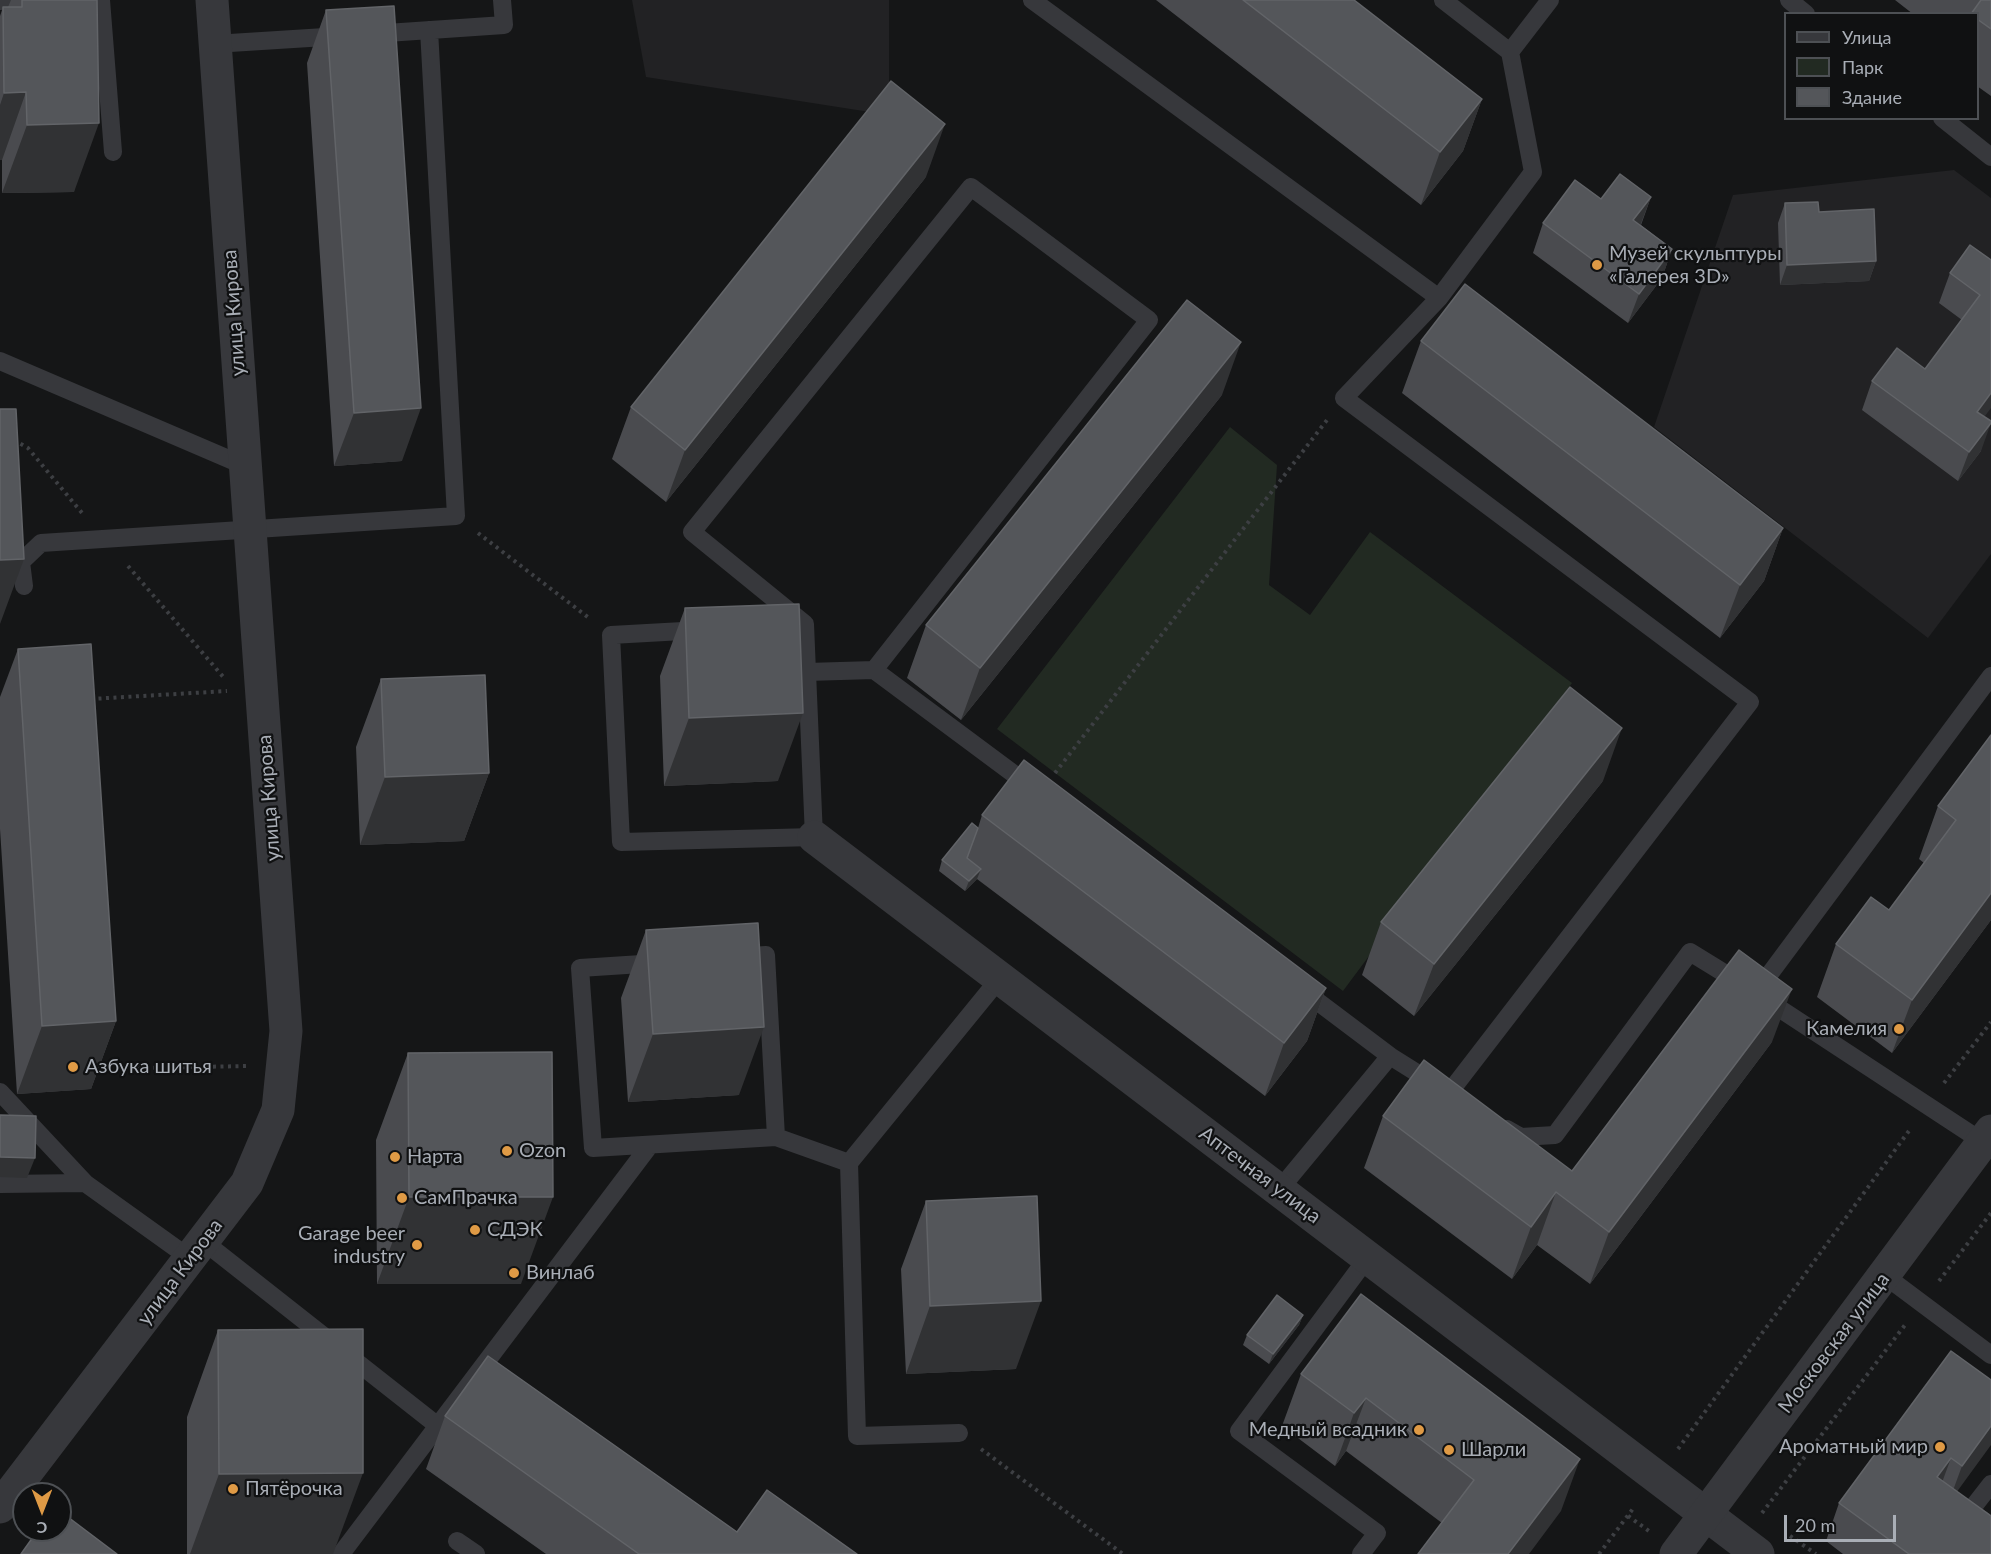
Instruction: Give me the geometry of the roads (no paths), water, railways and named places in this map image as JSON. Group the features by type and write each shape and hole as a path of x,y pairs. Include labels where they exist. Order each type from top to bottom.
{"street":[{"name":"улица Кирова","path":"10,1499 247,1183 278,1110 286,1031 212,0"},
{"name":"Аптечная улица","path":"814,837 1368,1257 1666,1465 1705,1514 1758,1554"},
{"name":"Московская улица","path":"1676,1554 1987,1137"}],"lane":[{"path":"0,1 8,0"},
{"path":"101,0 113,152"},
{"path":"214,44 504,25 502,0"},
{"path":"1032,0 1439,298"},
{"path":"1443,0 1510,52 1533,172 1439,298 1344,398 1750,702 1449,1093"},
{"path":"1510,52 1550,0"},
{"path":"1789,0 1804,12"},
{"path":"24,586 21,562 41,543 456,516 429,30"},
{"path":"1945,120 1991,157"},
{"path":"714,629 611,635 621,842 814,837 805,624 692,532 971,187 1149,320 874,670"},
{"path":"0,361 245,466"},
{"path":"782,626 805,624"},
{"path":"807,672 874,670 1044,796"},
{"path":"1755,992 1991,676"},
{"path":"1494,1121 1521,1137 1555,1135 1690,952 1928,1106 1987,1137"},
{"path":"720,958 766,955 776,1137"},
{"path":"673,962 580,968 593,1148 776,1137 849,1163"},
{"path":"959,1433 857,1436 849,1163 1000,978"},
{"path":"1286,978 1390,1056 1467,1104"},
{"path":"1279,1190 1390,1056"},
{"path":"0,1092 85,1183 197,1250 438,1426"},
{"path":"341,1554 650,1145"},
{"path":"0,1184 85,1183"},
{"path":"1361,1554 1377,1533 1239,1431 1368,1257"},
{"path":"1884,1275 1991,1355"},
{"path":"1991,1484 1970,1511 1991,1526"},
{"path":"457,1541 476,1554"}],"place":[{"name":"Музей скульптуры «Галерея 3D»","path":"1597,265"},
{"name":"Камелия","path":"1899,1029"},
{"name":"Азбука шитья","path":"73,1067"},
{"name":"Ozon","path":"507,1151"},
{"name":"Нарта","path":"395,1157"},
{"name":"СамПрачка","path":"402,1198"},
{"name":"СДЭК","path":"475,1230"},
{"name":"Garage beer industry","path":"417,1245"},
{"name":"Винлаб","path":"514,1273"},
{"name":"Медный всадник","path":"1419,1430"},
{"name":"Ароматный мир","path":"1940,1447"},
{"name":"Шарли","path":"1449,1450"},
{"name":"Пятёрочка","path":"233,1489"}]}
